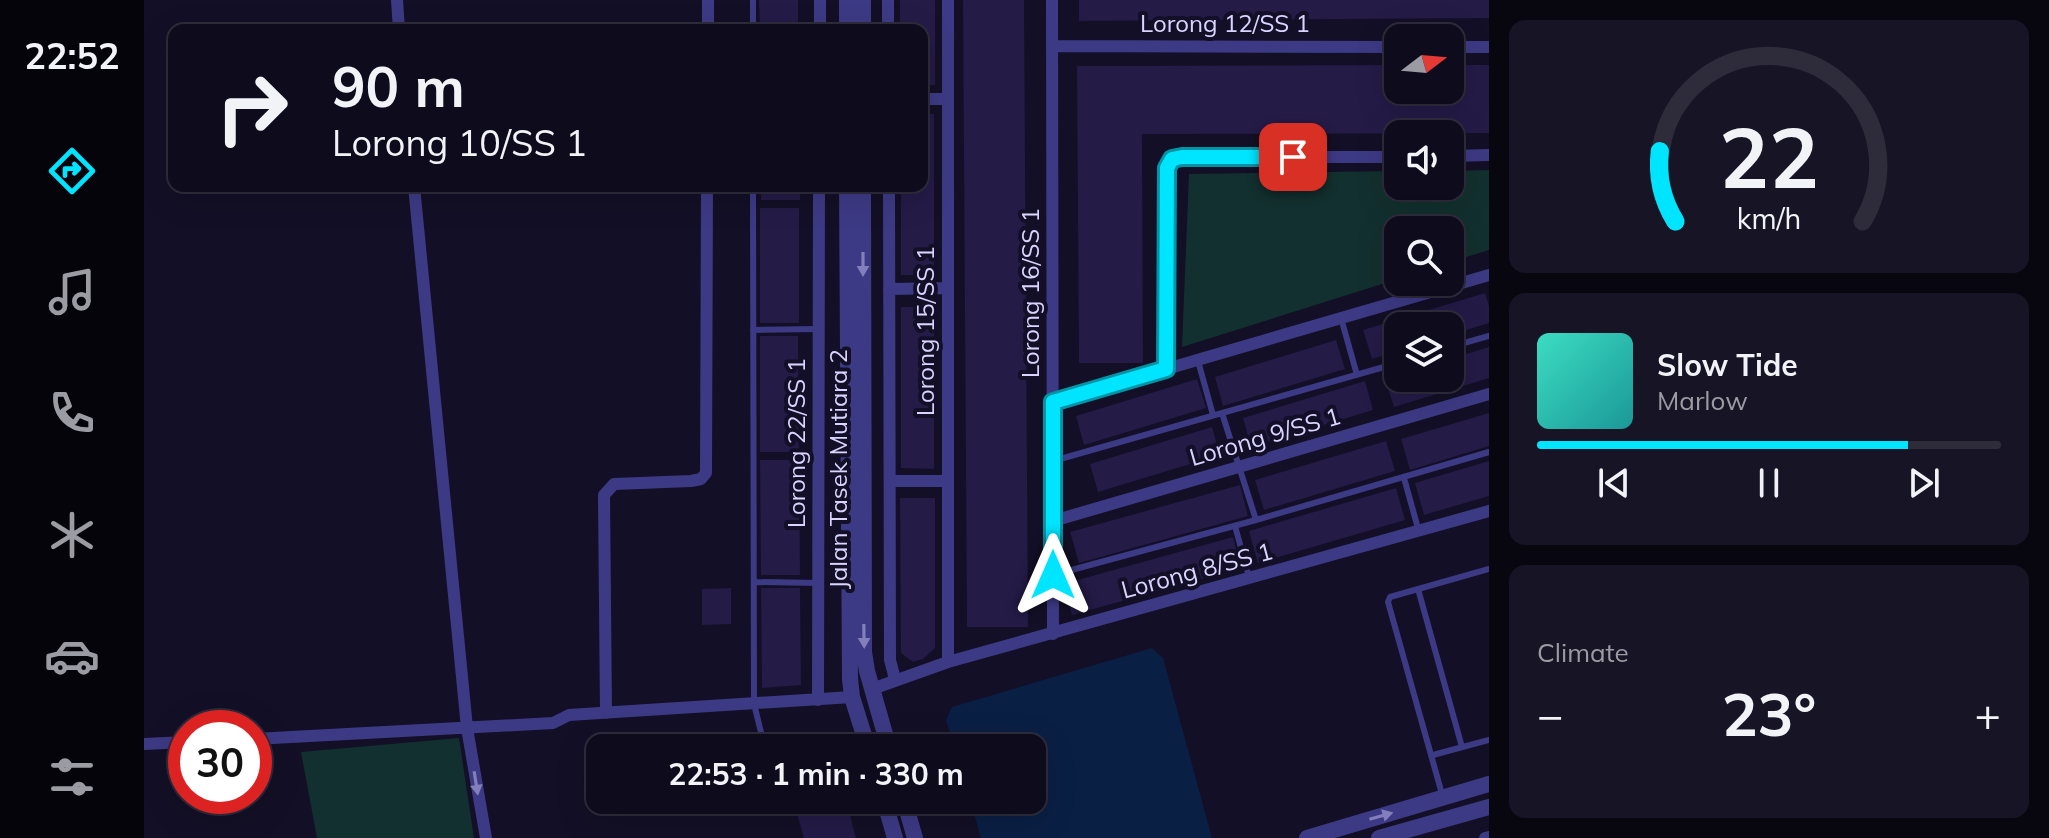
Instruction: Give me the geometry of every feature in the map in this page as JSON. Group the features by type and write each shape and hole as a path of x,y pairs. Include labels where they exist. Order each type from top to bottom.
{"street":[{"path":"397,0 399,24"},
{"path":"708,0 708,24"},
{"path":"820,0 820,24"},
{"path":"847,0 847,24"},
{"path":"863,0 863,24"},
{"path":"888,0 888,24"},
{"name":"Lorong 15/SS 1","path":"948,0 948,662"},
{"name":"Lorong 16/SS 1","path":"1052,0 1053,634"},
{"name":"Lorong 12/SS 1","path":"1052,46 1384,47"},
{"path":"1464,47 1489,47"},
{"path":"928,99 948,99"},
{"path":"1464,156 1489,155"},
{"path":"1166,369 1167,168 1172,159 1384,157"},
{"path":"415,192 467,728 486,838"},
{"path":"606,713 604,495 614,484 691,481 701,479 706,473 707,192"},
{"name":"Lorong 22/SS 1","path":"818,700 819,192"},
{"name":"Jalan Tasek Mutiara 2","path":"847,192 850,679 864,734"},
{"name":"Jalan Tasek Mutiara 2","path":"863,192 864,652 885,734"},
{"path":"889,192 890,660 895,679"},
{"path":"1053,402 1489,275"},
{"path":"889,289 948,288"},
{"name":"Lorong 9/SS 1","path":"1053,521 1489,394"},
{"path":"890,481 948,481"},
{"name":"Lorong 8/SS 1","path":"872,689 948,662 1489,511"},
{"path":"272,738 553,723 569,715 852,697"},
{"path":"144,744 168,743"},
{"path":"1307,838 1489,784"},
{"path":"1379,838 1489,807"},
{"path":"888,814 895,838"},
{"path":"908,814 915,838"}],"lane":[{"path":"753,0 753,24"},
{"path":"753,192 754,704 762,734"},
{"path":"1341,318 1357,375"},
{"path":"753,330 819,329"},
{"path":"1464,343 1489,336"},
{"path":"1198,360 1213,415"},
{"path":"1053,461 1384,367"},
{"path":"1222,413 1256,520"},
{"path":"1053,575 1489,452"},
{"path":"1404,478 1419,532"},
{"path":"1235,526 1250,579"},
{"path":"1443,798 1388,602 1390,597 1489,569"},
{"path":"755,582 819,583"},
{"path":"1418,589 1462,747"},
{"path":"1433,755 1489,740"}],"green space":[{"path":"1489,170 1489,250 1464,258 1464,216 1384,216 1384,283 1182,347 1189,174 1384,171 1384,200 1464,200 1464,171"},
{"path":"459,738 474,838 317,838 301,752"}],"water":[{"path":"1152,648 1163,658 1212,838 981,838 974,814 1046,814 1046,734 950,734 946,720 952,707"}],"building":[{"path":"759,0 798,0 798,24 760,24"},
{"path":"900,0 935,0 935,85 928,85 928,24 900,24"},
{"path":"963,0 1024,0 1028,627 967,627"},
{"path":"1079,0 1489,0 1489,18 1079,21"},
{"path":"1384,65 1384,104 1464,104 1464,65 1489,65 1489,133 1464,133 1464,120 1384,120 1384,133 1142,134 1143,363 1079,363 1077,66"},
{"path":"928,114 934,114 934,275 901,275 901,192 928,192"},
{"path":"761,192 800,192 800,200 761,200"},
{"path":"760,208 799,208 799,323 760,323"},
{"path":"1485,293 1489,323 1464,331 1464,312 1422,312"},
{"path":"901,307 934,307 934,469 901,468"},
{"path":"1384,324 1384,355 1372,359 1363,330"},
{"path":"760,336 798,336 799,452 760,452"},
{"path":"1336,340 1345,369 1223,406 1215,377"},
{"path":"1489,347 1489,378 1464,386 1464,355"},
{"path":"1197,379 1206,408 1084,445 1076,416"},
{"path":"1365,381 1373,410 1251,447 1243,418"},
{"path":"1389,392 1443,392 1394,407"},
{"path":"1489,413 1489,446 1410,470 1401,439"},
{"path":"1212,427 1220,455 1098,492 1090,464"},
{"path":"1386,441 1395,471 1264,510 1255,480"},
{"path":"760,460 799,460 800,575 761,575"},
{"path":"1489,461 1489,496 1424,515 1415,483"},
{"path":"1240,485 1248,516 1079,563 1070,532"},
{"path":"1396,488 1405,520 1258,563 1249,531"},
{"path":"900,498 935,498 935,648 923,659 913,662 901,653"},
{"path":"1233,537 1241,568 1072,615 1063,584"},
{"path":"731,588 731,624 702,625 702,589"},
{"path":"761,588 800,588 801,685 762,688"},
{"path":"797,814 850,814 856,838 804,838"}],"route":[{"path":"1053,575 1053,402 1166,369 1167,168 1172,159 1293,157"}]}
